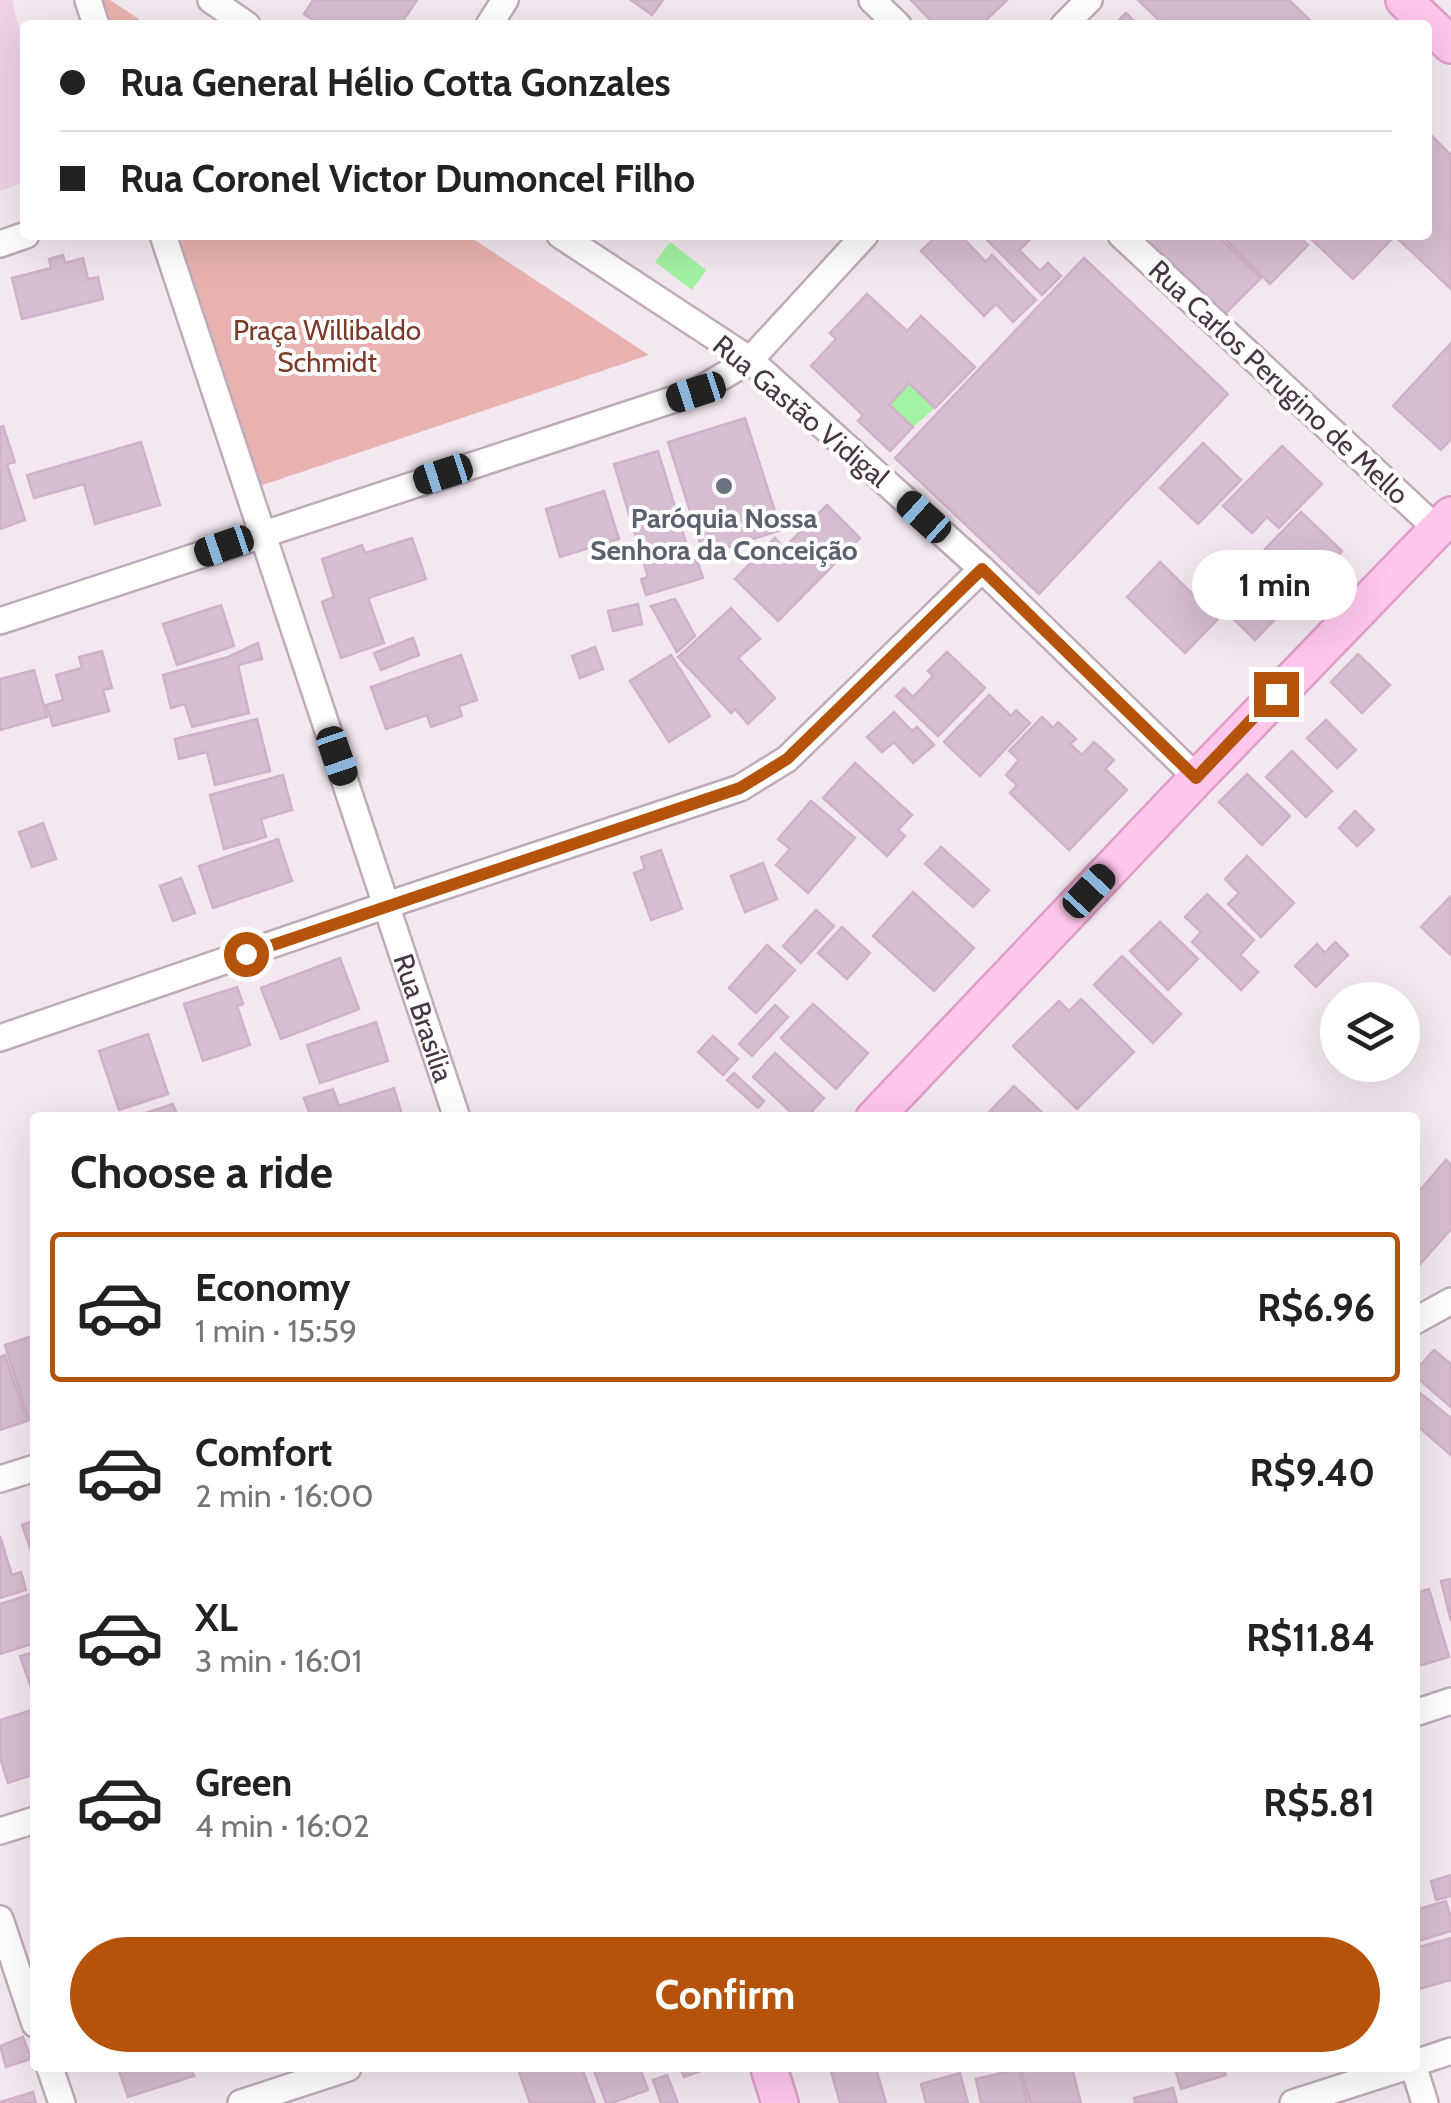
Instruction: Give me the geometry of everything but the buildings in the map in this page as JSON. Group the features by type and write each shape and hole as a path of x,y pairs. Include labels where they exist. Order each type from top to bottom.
{"street":[{"path":"211,0 241,20"},
{"path":"872,0 893,20"},
{"path":"1069,20 1089,0"},
{"path":"1404,0 1425,20"},
{"path":"1432,27 1451,45"},
{"name":"Rua Brasília","path":"165,240 455,1112"},
{"name":"Rua Gastão Vidigal","path":"568,240 750,360 982,569 1196,778"},
{"path":"0,621 696,392 750,360 860,240"},
{"name":"Rua Carlos Perugino de Mello","path":"1128,240 1444,522"},
{"path":"880,1112 1444,522"},
{"path":"0,1038 740,788 787,759 982,569"},
{"path":"1420,1318 1451,1301"},
{"path":"0,1479 30,1470"},
{"path":"1420,1711 1451,1701"},
{"path":"0,1831 30,1822"},
{"path":"0,1919 30,2009"},
{"path":"1420,2063 1451,2051"},
{"path":"51,2072 62,2103"},
{"path":"241,2103 336,2072"},
{"path":"770,2072 780,2103"},
{"path":"1294,2103 1390,2072"},
{"path":"1416,2072 1425,2103"}],"shaded area":[{"path":"0,0 12,0 20,31 20,184 0,191"},
{"path":"670,242 706,270 692,290 655,262"},
{"path":"909,383 935,408 913,427 889,405"}],"green space":[{"path":"99,0 110,0 140,20 105,20"},
{"name":"Praça Willibaldo Schmidt","path":"176,240 475,240 649,355 254,488"}],"place":[{"name":"Paróquia Nossa Senhora da Conceição","path":"724,486"}],"route":[{"path":"246,954 740,788 787,759 982,569 1196,778 1276,694"}]}
